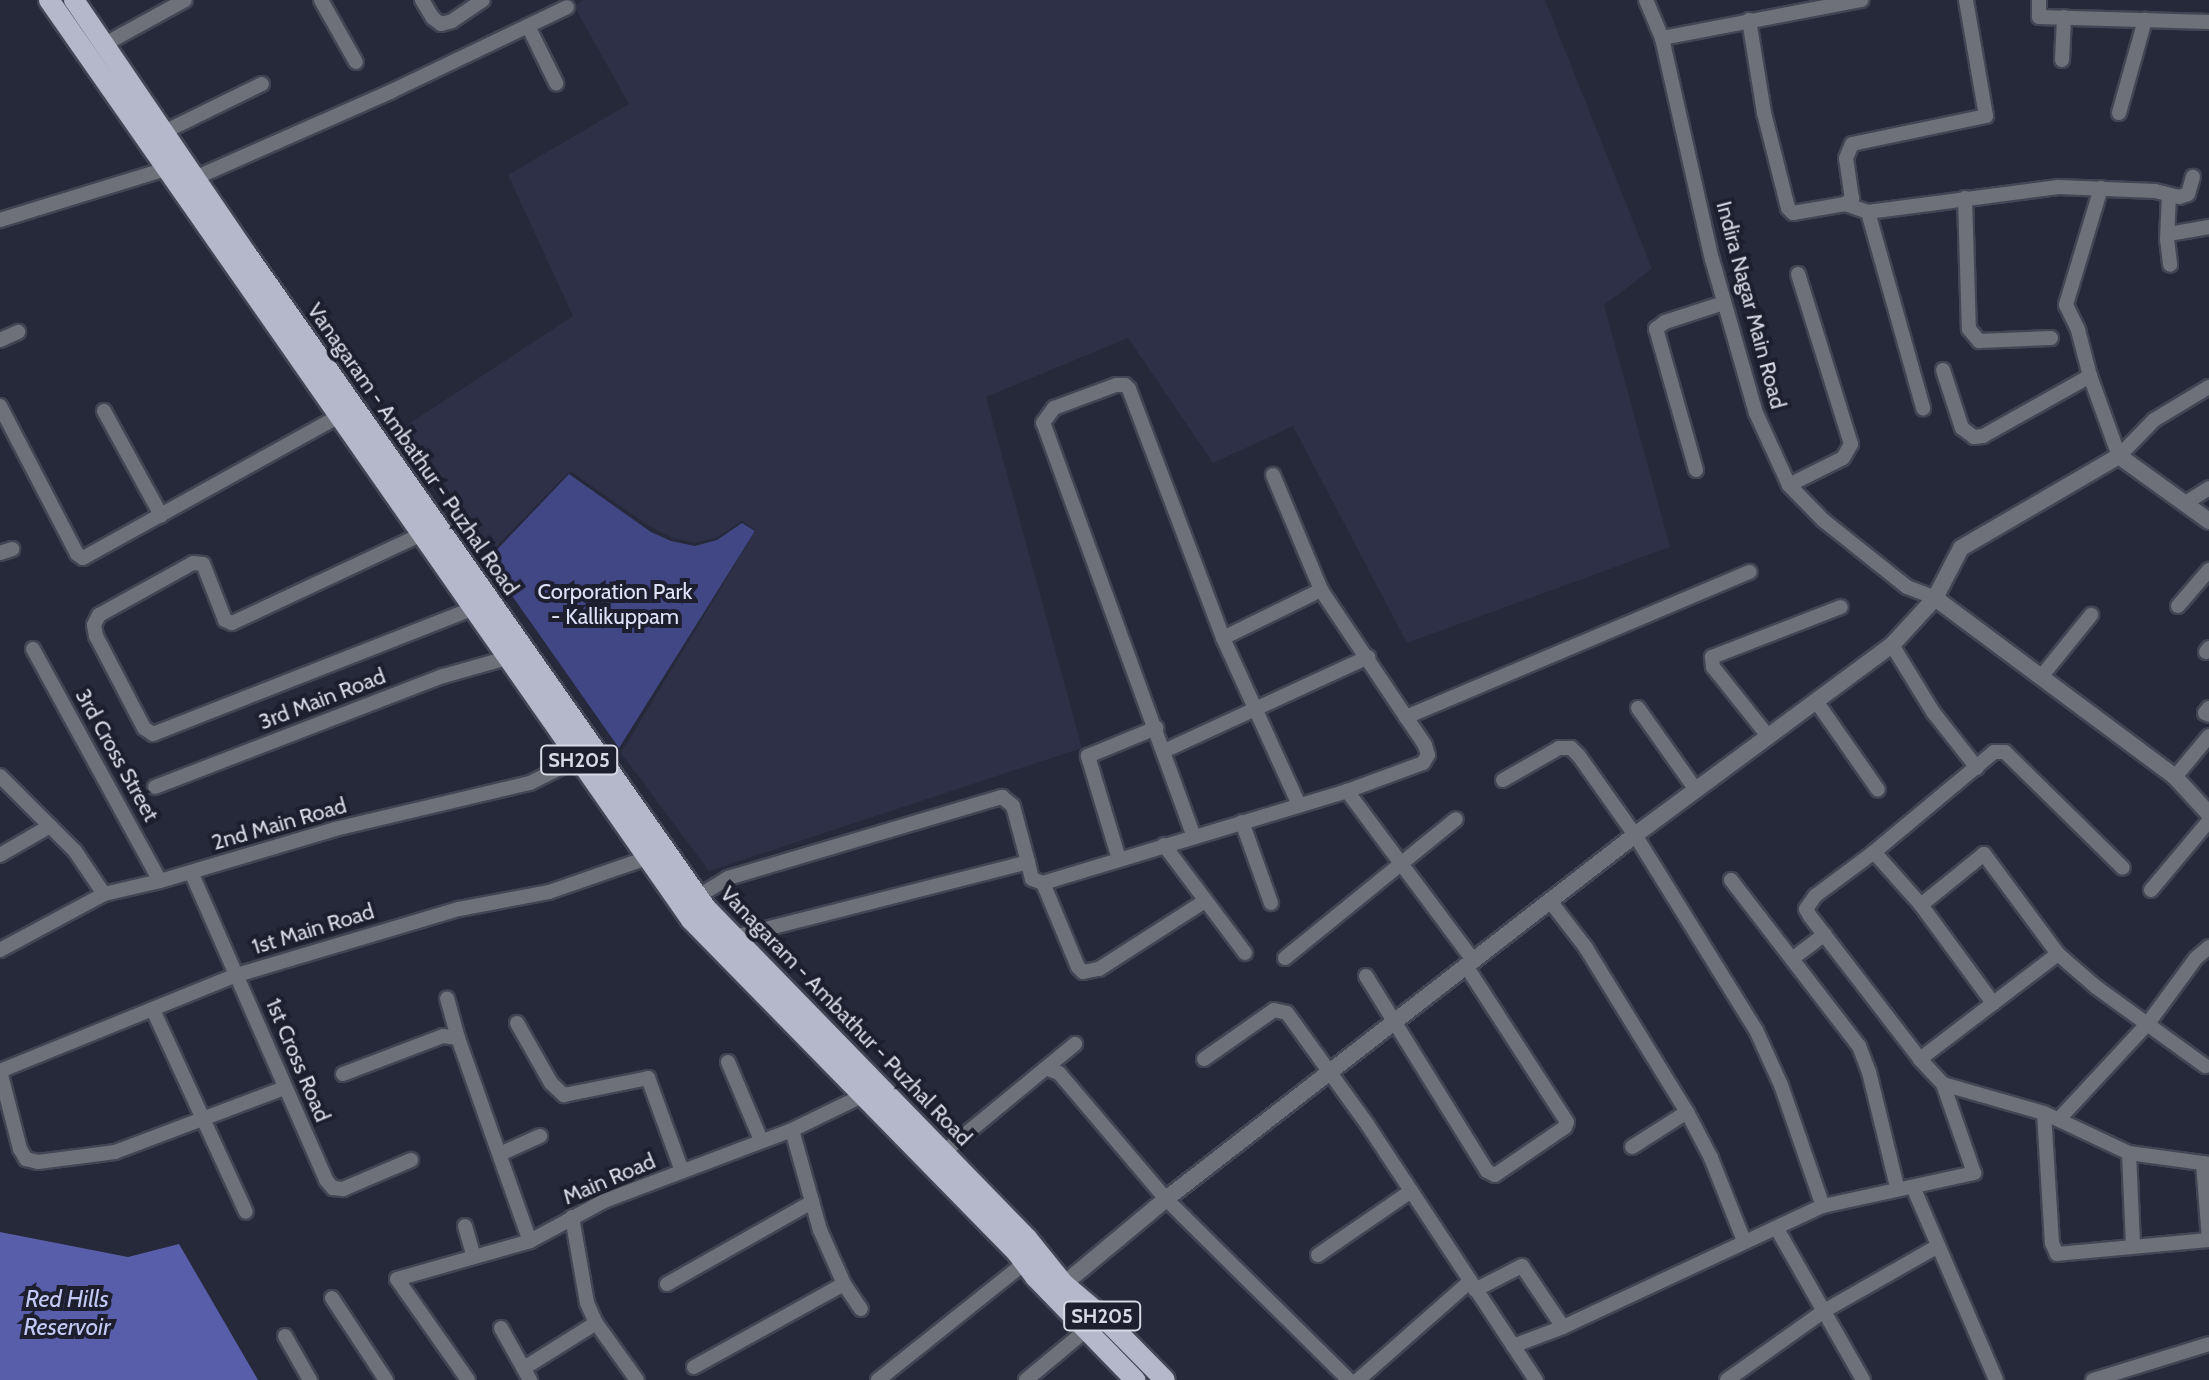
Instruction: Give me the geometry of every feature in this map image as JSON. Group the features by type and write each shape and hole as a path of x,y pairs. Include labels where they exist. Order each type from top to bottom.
{"main road":[{"path":"49,0 165,170 190,180"},
{"path":"74,0 164,132 190,180"},
{"name":"Vanagaram - Ambathur - Puzhal Road","path":"190,180 337,417 647,858 1033,1264 1064,1284 1103,1317 1165,1380"},
{"name":"Vanagaram - Ambathur - Puzhal Road","path":"190,180 690,902 734,937 871,1091 944,1152 1033,1264"},
{"path":"1033,1264 1086,1330 1135,1380"}],"street":[{"path":"105,44 185,0"},
{"path":"321,0 356,62"},
{"path":"422,0 441,24 452,21 483,0"},
{"name":"Indira Nagar Main Road","path":"1646,0 1662,38 1724,303 1756,413 1789,485 1823,520 1907,587 1935,598"},
{"path":"1662,38 1861,0"},
{"path":"1749,20 1764,113 1788,208 1793,213 1845,204 1852,199 1846,158 1852,144 1986,116 1966,0"},
{"path":"2039,0 2039,17 2209,22"},
{"path":"0,220 165,170 190,180 392,91 567,7"},
{"path":"2062,60 2064,17"},
{"path":"2119,113 2145,20"},
{"path":"528,26 556,83"},
{"path":"164,132 262,84"},
{"path":"1845,204 1868,212 2058,187 2188,194 2193,177"},
{"path":"2101,188 2066,305 2080,334 2090,376 2119,456 2187,502 2209,521"},
{"path":"2169,195 2170,265"},
{"path":"1965,198 1969,329 1979,341 2051,338"},
{"path":"1868,212 1923,408"},
{"path":"2169,234 2209,227"},
{"path":"1789,485 1843,458 1851,444 1798,274"},
{"path":"1696,470 1656,329 1665,322 1724,303"},
{"path":"0,340 18,332"},
{"path":"1943,370 1962,428 1974,437 1983,436 2090,376"},
{"path":"1194,837 1043,423 1047,414 1116,385 1129,389 1223,638 1253,711 1299,805"},
{"path":"1064,1284 1166,1199 1635,835 1892,645 1935,598 1961,548 2119,456 2154,420 2209,387"},
{"path":"0,406 77,554 83,558 337,417"},
{"path":"104,411 161,515"},
{"path":"690,902 728,878 1002,797 1013,806 1032,879 1043,883 1347,791 1423,763 1428,755 1425,745 1321,590 1273,475"},
{"path":"2187,502 2209,488"},
{"path":"420,535 232,623 225,620 203,564 193,563 99,615 94,625 96,636 144,728 153,734 472,609"},
{"path":"2178,606 2209,570"},
{"path":"1406,717 1750,572"},
{"path":"1223,638 1321,590"},
{"path":"1935,598 2175,777 2209,814"},
{"path":"1768,736 1713,667 1712,657 1841,607"},
{"path":"2041,677 2091,615"},
{"path":"1892,645 1933,712 1977,768"},
{"name":"3rd Cross Street","path":"33,649 160,881"},
{"path":"1164,751 1368,657"},
{"name":"3rd Main Road","path":"155,787 443,676 507,658"},
{"path":"1816,701 1878,790"},
{"path":"1638,708 1696,790"},
{"path":"2209,708 2205,713 2209,715"},
{"path":"1119,859 1088,756 1156,728"},
{"path":"2175,777 2209,736"},
{"path":"1503,780 1559,748 1571,748 1635,835 1762,1042 1781,1085 1823,1206"},
{"path":"1513,1346 1563,1327 1823,1206 1897,1187 1913,1187 1974,1173 1943,1084 1920,1059 1806,909 1994,752 2005,752 2016,759 2123,868"},
{"name":"2nd Main Road","path":"0,950 104,894 160,881 335,829 530,783 578,759"},
{"path":"0,776 75,851 104,894"},
{"path":"1347,791 1470,963 1564,1116 1565,1127 1491,1175 1366,976"},
{"path":"1285,958 1456,819"},
{"path":"2151,890 2209,821"},
{"path":"1242,822 1271,903"},
{"path":"0,855 50,826"},
{"path":"1164,845 1245,953"},
{"path":"1874,852 1921,905 1993,1003"},
{"path":"1921,905 1984,854 2058,954 2096,987 2149,1022 2205,1066"},
{"name":"1st Main Road","path":"0,1071 237,975 459,909 549,892 647,858"},
{"path":"734,937 1028,862"},
{"name":"1st Cross Road","path":"191,872 326,1180 333,1188 343,1189 411,1160"},
{"path":"1731,880 1859,1046 1869,1072 1897,1187"},
{"path":"1043,883 1083,972 1099,969 1205,901"},
{"path":"1550,901 1586,948 1687,1112 1711,1158 1744,1241"},
{"path":"1792,959 1825,934"},
{"path":"2059,1119 2149,1022 2196,958 2209,947"},
{"path":"1920,1059 2058,954"},
{"path":"447,998 458,1038 530,1241"},
{"path":"1204,1059 1280,1009 1287,1013 1411,1191 1536,1380"},
{"path":"153,1010 246,1212"},
{"path":"517,1023 551,1083 564,1095 648,1078 682,1171"},
{"path":"343,1074 443,1036 458,1038"},
{"path":"944,1152 1075,1044"},
{"path":"728,1062 761,1140"},
{"path":"1048,1069 1059,1073 1166,1199 1349,1380"},
{"path":"0,1071 20,1149 26,1159 38,1162 115,1152 284,1088"},
{"path":"1943,1084 2044,1113 2129,1153 2206,1163 2209,1240 2057,1254 2052,1243 2044,1113"},
{"name":"Main Road","path":"468,1380 397,1279 530,1241 572,1217 792,1130 871,1091"},
{"path":"1632,1147 1687,1112"},
{"path":"792,1130 812,1202 844,1284 861,1309"},
{"path":"500,1154 540,1136"},
{"path":"2129,1153 2133,1246"},
{"path":"1913,1187 1996,1380"},
{"path":"1318,1255 1411,1191"},
{"path":"667,1284 812,1202"},
{"path":"572,1217 587,1303 596,1323 637,1380"},
{"path":"465,1226 474,1257"},
{"path":"1777,1229 1863,1380"},
{"path":"1727,1380 1824,1311 1938,1246"},
{"path":"878,1380 1033,1264"},
{"path":"1358,1380 1472,1286 1522,1266 1563,1327"},
{"path":"694,1367 844,1284"},
{"path":"332,1298 386,1380"},
{"path":"501,1328 527,1374 596,1323"},
{"path":"1026,1380 1086,1330"},
{"path":"285,1336 310,1380"},
{"path":"2093,1380 2209,1344"}],"shaded area":[{"path":"584,0 1545,0 1652,269 1604,305 1670,547 1407,643 1293,426 1213,463 1128,338 986,397 1082,748 709,871 621,753 756,530 742,521 716,538 694,543 671,537 649,526 570,471 491,552 404,427 573,316 508,175 629,104 574,6"}],"green space":[{"name":"Corporation Park - Kallikuppam","path":"569,474 651,532 671,541 695,546 717,540 742,523 755,531 619,748 487,560"}],"water":[{"name":"Red Hills Reservoir","path":"0,1232 128,1257 179,1244 258,1380 0,1380"}]}
